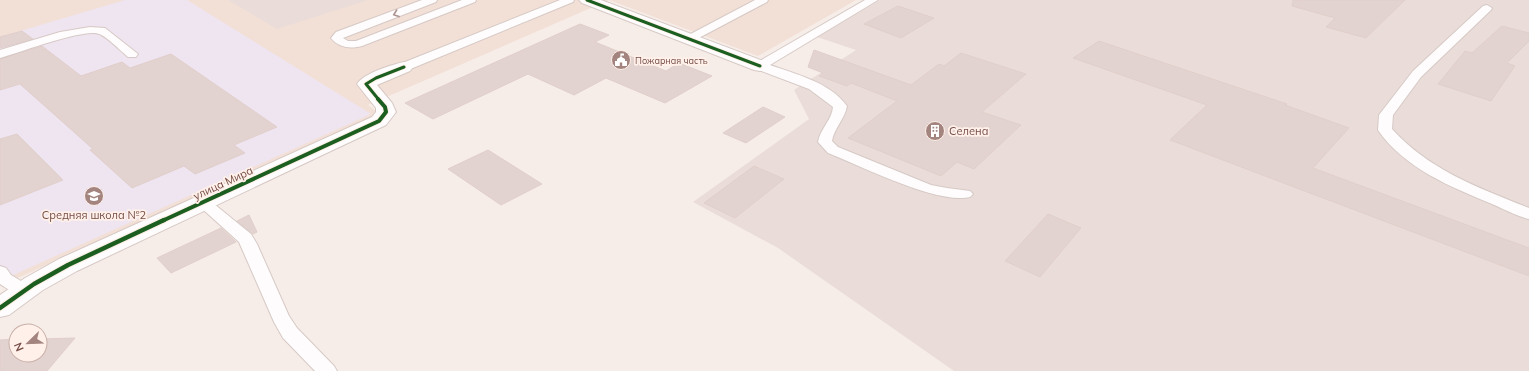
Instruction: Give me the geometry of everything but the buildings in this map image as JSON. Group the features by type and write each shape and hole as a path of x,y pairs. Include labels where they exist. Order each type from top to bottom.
{"street":[{"path":"588,0 760,66"},
{"name":"улица Мира","path":"0,308 25,290 68,265 379,121 386,112 385,107 366,84 376,78 404,67"}],"lane":[{"path":"432,0 340,34 337,38 349,46 358,44 471,0"},
{"path":"404,67 569,0"},
{"path":"689,38 763,0"},
{"path":"760,66 872,0"},
{"path":"1487,8 1418,74 1386,115 1385,130 1395,143 1415,159 1487,197 1529,214"},
{"path":"0,54 76,32 96,30 101,30 132,54"},
{"path":"760,66 814,87 831,96 840,106 840,112 837,120 825,135 825,142 834,150 926,188 947,193 965,194"},
{"path":"203,202 245,238 249,244 280,317 290,333 327,371"},
{"path":"0,272 5,279 25,290"}],"shaded area":[{"name":"Средняя школа №2","path":"0,0 609,0 368,105 380,114 0,286"},
{"name":"Средняя школа №2","path":"125,0 187,0 371,114 0,281 0,37"},
{"path":"228,0 368,0 277,29"},
{"path":"609,0 856,0 758,56"},
{"path":"880,0 1529,0 1529,371 954,371 778,248 693,202 809,119 794,90 856,50 817,37"}],"cycle path":[{"path":"587,0 760,66"},
{"path":"0,308 34,284 68,265 379,121 386,112 385,107 366,84 376,78 404,67"}],"place":[{"name":"Пожарная часть","path":"621,60"},
{"name":"Селена","path":"935,131"},
{"name":"Средняя школа №2","path":"94,196"}]}
